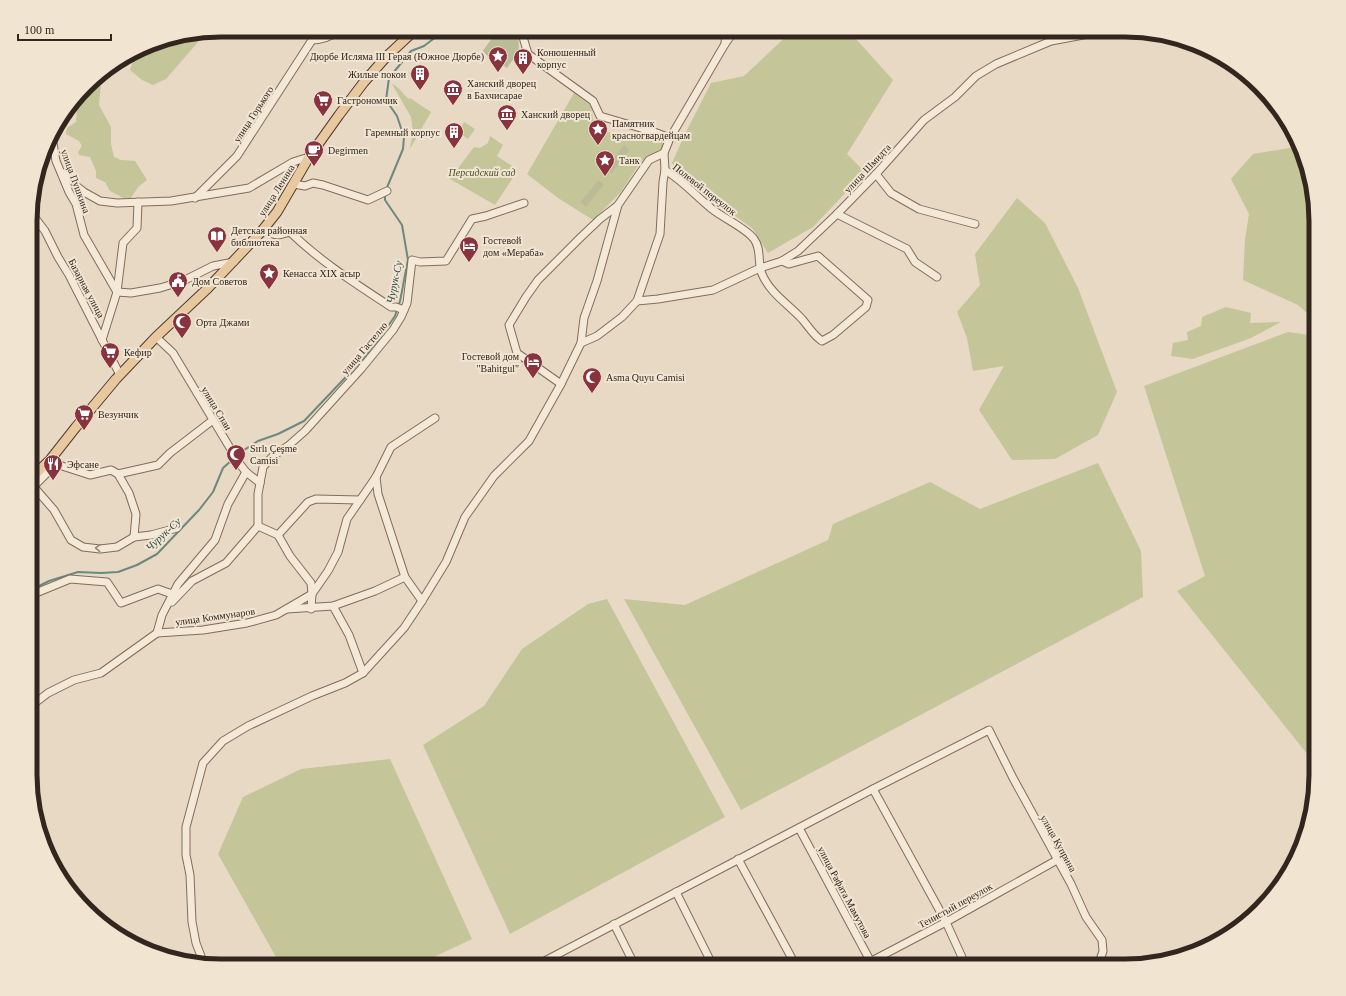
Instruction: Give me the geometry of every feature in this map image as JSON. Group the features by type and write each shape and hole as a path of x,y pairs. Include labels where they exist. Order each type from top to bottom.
{"main road":[{"name":"улица Ленина","path":"37,480 53,462 76,427 120,375 156,336 234,262 264,228 277,212 309,157 364,82 386,57 407,37"}],"street":[{"name":"улица Горького","path":"195,198 237,156 313,37"},
{"path":"312,40 319,40 328,37"},
{"path":"523,37 528,54 593,101 600,116 670,138"},
{"path":"725,44 726,37"},
{"path":"581,343 597,336 616,322 637,301 660,234 665,170 664,153 670,138 730,37"},
{"name":"улица Шмидта","path":"637,301 712,290 760,268 782,262 798,251 837,214 876,174 924,120 955,97 976,76 996,64 1051,41 1072,37"},
{"name":"улица Пушкина","path":"53,146 56,161 69,192 76,204 84,234 117,292"},
{"path":"561,384 517,353 509,325 538,280 600,219 618,205 649,160 664,153"},
{"path":"56,161 70,182 84,192 100,201 117,203 171,201 249,188 293,162 309,157"},
{"name":"Полевой переулок","path":"665,170 677,178 712,210 754,239 760,254 760,268 762,276 774,293 802,319 816,337 822,341 833,335 866,306 868,300 818,256 789,264 782,262"},
{"path":"876,174 891,193 919,209 975,224"},
{"path":"294,184 305,186 313,183 323,184 368,200 386,192"},
{"path":"102,340 117,292 123,243 137,228 138,202"},
{"name":"улица Гастелло","path":"260,483 263,468 273,456 288,446 305,431 361,370 393,330 400,308 407,303 412,260 420,262 446,261 472,218 486,216 524,203"},
{"path":"202,958 193,929 190,875 186,855 186,827 203,763 223,741 248,726 312,696 345,683 363,673 404,628 446,562 465,517 494,476 529,441 561,384 581,343 584,318 597,281 618,205"},
{"path":"837,214 907,249 915,262 937,277"},
{"name":"Базарная улица","path":"37,221 45,232 69,275 120,375"},
{"path":"264,228 272,234 280,235 290,232 305,247 338,272 391,307 400,308"},
{"path":"117,292 131,293 160,288 183,281 213,266 234,262"},
{"name":"улица Спаи","path":"156,336 173,353 238,463 246,472 260,483"},
{"name":"улица Коммунаров","path":"157,633 164,634 203,630 247,623 276,615 312,594 328,571 338,552 346,519 376,477 391,447 435,418"},
{"path":"118,474 158,465 170,453 213,420"},
{"path":"53,462 90,475 110,470 118,474 129,493 136,514 134,537"},
{"path":"37,701 48,693 74,680 101,672 122,659 157,633 162,615 178,584 215,540 228,504 246,472"},
{"path":"376,477 378,494 405,577 422,601"},
{"path":"162,615 177,596 192,581 226,563 258,526 258,494 260,483"},
{"path":"37,491 54,510 71,540 83,547 100,549 117,547 134,537 151,535 177,528"},
{"path":"278,535 308,502 316,498 360,500"},
{"path":"258,526 278,535 290,556 311,583 311,609"},
{"path":"287,609 311,609 333,606 375,591 405,577"},
{"path":"37,593 70,579 107,582 121,603 158,589 172,594"},
{"path":"333,606 349,635 363,673"},
{"name":"улица Куприна","path":"873,789 989,730 1056,860 1071,884 1086,917 1102,940 1102,951 1100,959"},
{"path":"549,958 873,789 946,922 963,959"},
{"name":"улица Рафата Мамутова","path":"799,828 869,959"},
{"path":"738,859 792,959"},
{"name":"Тенистый переулок","path":"881,959 1056,860"},
{"path":"676,892 710,959"},
{"path":"614,924 632,959"}],"green space":[{"path":"493,37 518,37 519,51 507,68 482,52"},
{"path":"786,37 854,37 893,80 847,154 865,172 813,227 768,253 752,228 689,183 672,163 711,83 744,76"},
{"path":"200,39 166,79 153,85 142,80 130,70 133,60 151,51 174,43"},
{"path":"101,82 99,105 111,127 111,144 114,157 121,160 135,161 147,180 138,187 129,201 110,191 105,182 96,178 96,171 90,157 79,155 78,152 82,146 79,141 66,134 67,128 76,122 77,106"},
{"path":"392,84 409,99 410,98 431,112 410,149 413,131 411,117"},
{"path":"574,93 591,106 594,128 639,141 645,135 661,139 665,143 659,152 641,161 620,193 593,220 558,198 527,174"},
{"path":"464,122 475,129 468,139 458,132"},
{"name":"Персидский сад","path":"490,136 503,145 497,156 518,170 495,205 450,179 474,147 480,148 488,143"},
{"path":"624,145 629,150 612,173 606,169"},
{"path":"1293,147 1299,162 1303,174 1309,209 1309,315 1298,305 1243,280 1245,239 1249,214 1231,179 1253,154"},
{"path":"599,180 604,184 586,207 580,202"},
{"path":"1017,198 1045,223 1078,288 1117,392 1098,435 1055,459 1012,460 979,410 1004,366 973,371 967,338 957,312 980,285 975,254"},
{"path":"1226,307 1251,313 1250,323 1281,322 1251,338 1193,359 1171,356 1173,343 1188,340 1187,332 1201,326 1202,317"},
{"path":"1288,332 1309,335 1309,756 1177,591 1205,576 1144,386"},
{"path":"1098,463 1141,551 1143,597 741,810 624,599 685,605 828,540 833,524 930,482 980,509"},
{"path":"607,599 725,817 510,934 423,745 484,706 522,649 588,604"},
{"path":"390,759 472,939 430,959 277,959 218,854 243,797 301,769"}],"waterway":[{"name":"Чурук-Су","path":"386,190 403,149 404,137 397,116 386,100 389,78 411,51 424,46 436,37"},
{"name":"Чурук-Су","path":"238,454 258,441 278,434 304,421 362,360 395,316 400,301 408,260 402,225 385,200 385,194"},
{"name":"Чурук-Су","path":"37,587 49,581 78,572 118,572 137,565 157,554 199,510 213,492 223,468 232,460"}],"place":[{"name":"Дюрбе Исляма III Герая (Южное Дюрбе)","path":"498,73"},
{"name":"Конюшенный корпус","path":"523,75"},
{"name":"Жилые покои","path":"420,91"},
{"name":"Ханский дворец в Бахчисарае","path":"453,106"},
{"name":"Гастрономчик","path":"323,117"},
{"name":"Ханский дворец","path":"507,131"},
{"name":"Памятник красногвардейцам","path":"598,146"},
{"name":"Гаремный корпус","path":"454,149"},
{"name":"Degirmen","path":"314,167"},
{"name":"Танк","path":"605,177"},
{"name":"Детская районная библиотека","path":"217,253"},
{"name":"Гостевой дом «Мераба»","path":"469,263"},
{"name":"Кенасса XIX асыр","path":"269,290"},
{"name":"Дом Советов","path":"178,298"},
{"name":"Орта Джами","path":"182,339"},
{"name":"Кефир","path":"110,369"},
{"name":"Гостевой дом \"Bahitgul\"","path":"533,379"},
{"name":"Asma Quyu Camisi","path":"592,394"},
{"name":"Везунчик","path":"84,431"},
{"name":"Sırlı Çeşme Camisi","path":"236,471"},
{"name":"Эфсане","path":"53,481"}]}
